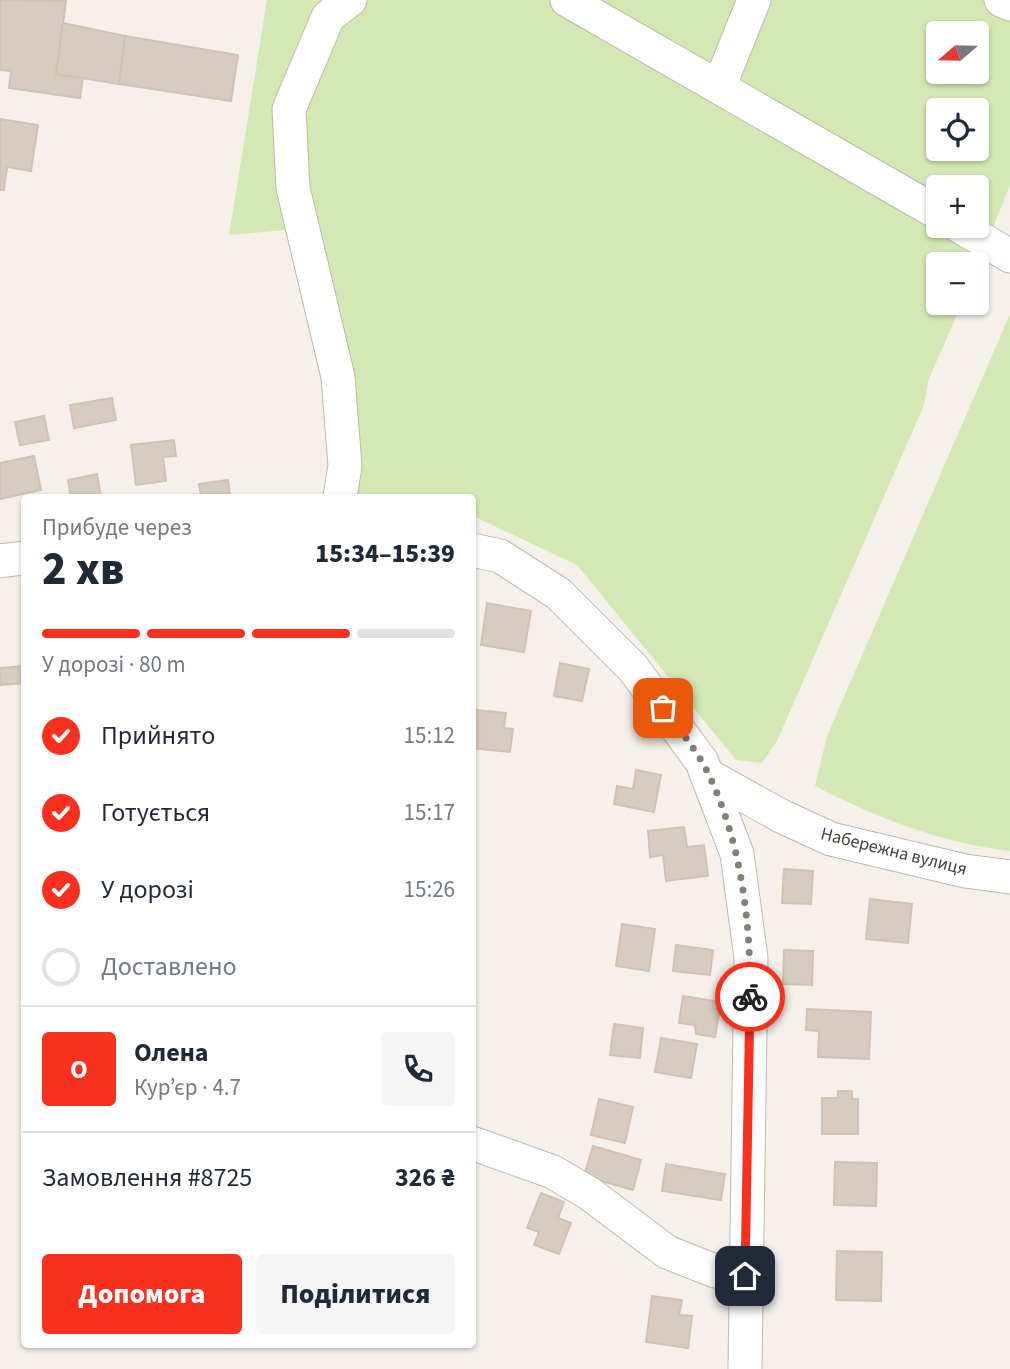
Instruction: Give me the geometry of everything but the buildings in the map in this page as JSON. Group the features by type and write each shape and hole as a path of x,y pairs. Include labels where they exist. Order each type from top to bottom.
{"street":[{"path":"340,494 345,466 338,377 293,188 289,109 328,18 350,0"},
{"path":"567,0 613,12 719,87 926,206"},
{"path":"719,87 754,0"},
{"path":"1001,0 1010,4"},
{"path":"979,238 1010,257"},
{"path":"476,551 500,556 559,594 633,668 693,747 709,776 737,854 751,958 745,1369"},
{"path":"0,561 21,558"},
{"name":"Набережна вулиця","path":"709,776 781,816 831,839 965,871 1010,877"},
{"path":"476,1144 553,1172 590,1194 667,1252 715,1271 745,1276"}],"green space":[{"path":"267,0 1010,0 1010,185 989,238 989,175 926,175 926,238 989,238 983,252 926,252 926,315 957,315 928,381 924,405 777,741 762,763 736,760 577,565 476,517 476,494 333,494 322,355 287,230 229,235"},
{"path":"1010,314 1010,851 959,842 910,828 815,786 827,736"}],"way so far":[{"path":"663,708 693,747 709,776 737,854 751,958 750,997"}],"route":[{"path":"745,1276 750,997"}]}
